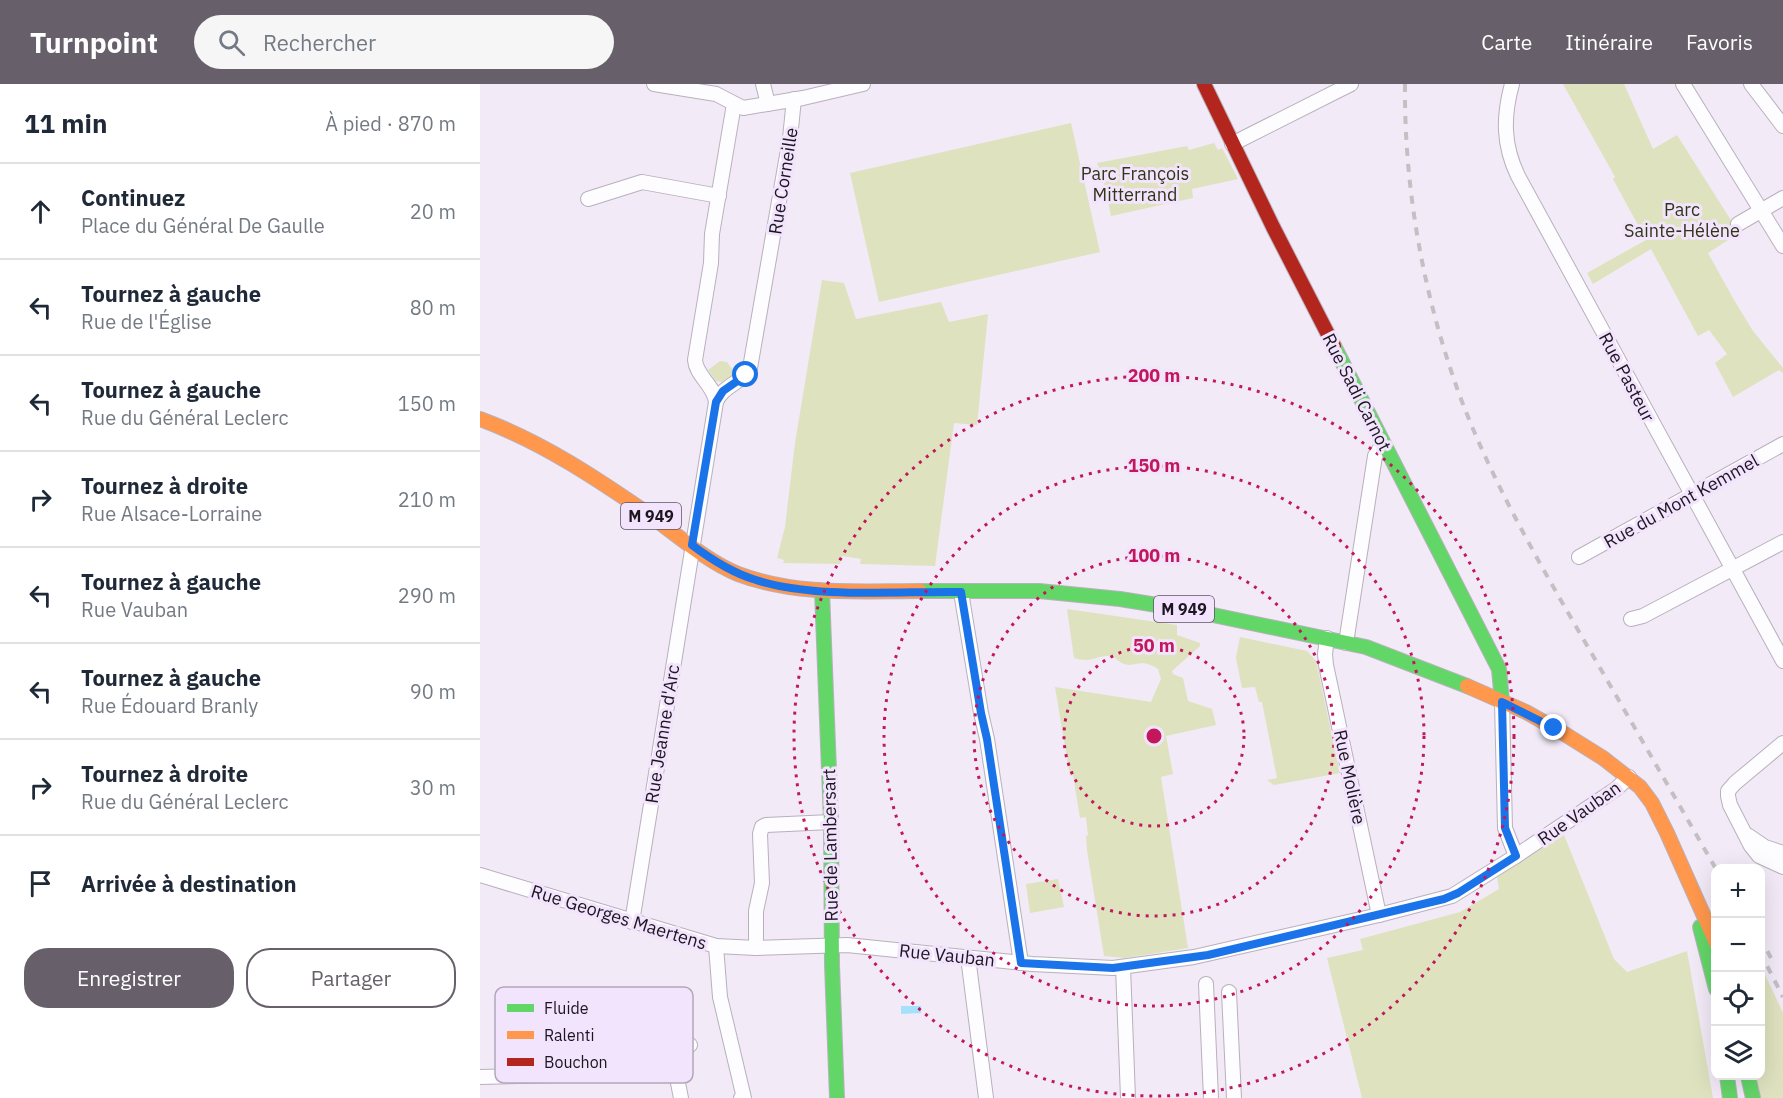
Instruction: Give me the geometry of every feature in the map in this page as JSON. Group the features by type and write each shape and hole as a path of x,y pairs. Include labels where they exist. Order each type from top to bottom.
{"main road":[{"name":"Rue Sadi Carnot","path":"1203,84 1383,444 1499,669 1502,678 1502,702"},
{"name":"M 949","path":"480,419 512,431 557,454 723,566 755,580 822,591 1031,591 1082,594 1194,611 1327,638 1399,658 1502,702 1554,728 1629,777 1652,803 1711,933"},
{"name":"Rue de Lambersart","path":"822,591 831,822 837,1098"},
{"name":"M 949","path":"1691,892 1712,972"},
{"path":"1728,1080 1730,1098"},
{"path":"1736,1080 1740,1098"},
{"path":"1749,1080 1753,1098"}],"street":[{"path":"654,84 716,94 743,108 862,84"},
{"path":"763,84 768,104"},
{"path":"1232,144 1351,84"},
{"name":"Rue Pasteur","path":"1512,84 1505,123 1508,149 1514,168 1783,661"},
{"path":"1683,84 1783,246"},
{"path":"1751,84 1783,126"},
{"path":"1762,84 1783,112"},
{"name":"Rue Corneille","path":"716,402 723,391 743,377 750,368 790,138 794,99"},
{"path":"716,402 714,391 695,364 734,104"},
{"path":"588,199 642,182 719,196"},
{"path":"1738,224 1783,198"},
{"name":"Rue Jeanne d'Arc","path":"632,922 716,402"},
{"path":"1346,643 1375,456 1383,444"},
{"name":"Rue du Mont Kemmel","path":"1579,557 1783,444"},
{"path":"1631,619 1643,616 1783,542"},
{"path":"961,592 987,739 1021,963"},
{"name":"Rue Molière","path":"1327,638 1326,665 1379,915"},
{"path":"1502,702 1505,828 1516,856"},
{"path":"1783,743 1728,791 1730,805 1751,846 1760,856 1783,867"},
{"name":"Rue Vauban","path":"832,945 1021,963 1123,967 1201,956 1452,896 1616,789 1629,777"},
{"path":"756,948 756,911 762,883 760,834 762,827 831,822"},
{"path":"1745,832 1757,843 1783,853"},
{"name":"Rue Georges Maertens","path":"480,875 716,946 756,948 832,945"},
{"path":"716,946 720,997 744,1098 741,1098"},
{"path":"968,957 986,1098"},
{"path":"1123,967 1128,1098"},
{"path":"1206,984 1211,1098"},
{"path":"1229,992 1234,1098"},
{"path":"480,1077 495,1077"},
{"path":"678,1083 681,1098"}],"green space":[{"name":"Parc Sainte-Hélène","path":"1563,84 1624,84 1653,149 1677,135 1739,233 1708,253 1753,331 1783,368 1783,373 1779,370 1733,397 1715,363 1727,354 1709,330 1698,336 1651,249 1593,284 1587,273 1646,240 1613,179 1615,177"},
{"path":"1071,123 1100,252 879,302 850,173"},
{"name":"Parc François Mitterrand","path":"1214,143 1218,150 1222,148 1238,179 1192,189 1193,198 1111,216 1103,177 1097,163 1187,146 1189,150"},
{"path":"822,280 844,283 856,319 941,302 949,322 988,314 977,425 954,423 935,566 860,564 861,559 842,556 840,564 783,563 784,560 777,558 785,527 795,443"},
{"path":"720,361 727,362 735,373 722,382 716,381 708,370"},
{"path":"1067,609 1177,625 1177,635 1200,643 1200,646 1172,671 1173,674 1183,678 1188,701 1212,709 1216,725 1166,736 1173,774 1161,777 1188,948 1125,958 1104,956 1087,850 1086,817 1080,818 1073,775 1070,776 1055,687 1151,702 1161,679 1158,669 1144,663 1125,664 1113,656 1086,660 1074,658"},
{"path":"1240,637 1307,651 1316,661 1340,773 1274,785 1267,780 1277,778 1262,702 1259,702 1255,687 1242,688 1236,658"},
{"path":"1564,835 1614,959 1627,972 1687,951 1713,1098 1362,1098 1327,958 1363,950 1360,939 1460,912 1499,889 1497,876"},
{"path":"1058,879 1064,907 1030,913 1026,884"},
{"path":"1765,975 1783,1013 1783,1098 1760,1098 1756,1080 1765,1080"}],"water":[{"path":"901,1006 921,1006 921,1013 901,1014"}],"railway":[{"path":"1405,84 1408,162 1418,240 1435,316 1470,422 1528,542 1713,864"},
{"path":"1765,947 1771,958"},
{"path":"1765,962 1783,997"}],"traffic: fast":[{"path":"1334,346 1499,669 1502,702"},
{"path":"822,591 831,822 832,965 837,1098"},
{"path":"920,591 1039,591 1120,599 1194,611 1366,647 1467,686"},
{"path":"1700,927 1712,972"},
{"path":"1728,1080 1730,1098"},
{"path":"1749,1080 1753,1098"}],"traffic: slow":[{"path":"480,419 503,428 568,462 651,516 704,555 738,574 782,586 805,589 920,591"},
{"path":"1467,686 1526,712 1563,733 1603,758 1640,787 1652,803 1667,833 1711,932"}],"traffic: jam":[{"path":"1204,84 1334,346"}],"route":[{"path":"746,375 717,398 692,545 736,573 774,585 822,591 961,592 982,721 986,731 1021,963 1113,968 1183,959 1379,915 1452,896 1516,856 1505,828 1502,702 1554,728"}]}
